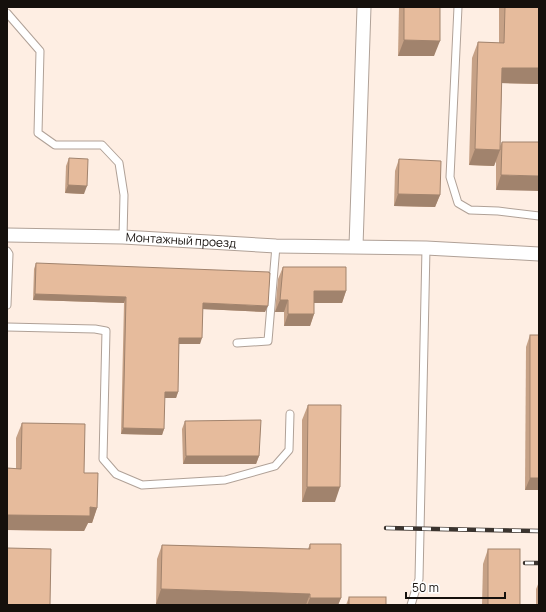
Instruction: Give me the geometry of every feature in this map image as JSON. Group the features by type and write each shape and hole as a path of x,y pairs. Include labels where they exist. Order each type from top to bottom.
{"street":[{"path":"356,246 364,7"},
{"name":"Монтажный проезд","path":"7,235 123,237 276,246 426,248 539,254"}],"lane":[{"path":"458,7 450,177 458,203 470,210 498,211 539,216"},
{"path":"7,13 40,51 38,133 55,145 102,145 119,163 124,195 123,237"},
{"path":"237,343 268,341 276,246"},
{"path":"411,605 419,579 426,248"},
{"path":"7,251 9,254 7,305"},
{"path":"7,327 95,329 106,331 103,459 116,474 142,485 226,480 275,466 288,450 290,414"}],"building":[{"path":"404,7 440,7 440,41 404,40"},
{"path":"505,7 539,7 539,68 502,68 500,150 475,149 478,42 504,43"},
{"path":"502,142 539,142 539,176 501,175"},
{"path":"69,158 88,159 87,186 68,185"},
{"path":"399,159 441,161 440,195 398,194"},
{"path":"36,263 269,272 268,306 203,303 202,338 179,338 178,392 165,392 164,429 123,428 126,297 35,294"},
{"path":"283,267 346,267 346,291 314,291 314,314 288,314 288,300 280,300"},
{"path":"530,335 539,335 539,478 530,478"},
{"path":"308,405 341,405 340,487 307,487"},
{"path":"261,420 259,456 186,456 185,421"},
{"path":"22,423 85,424 84,473 98,473 97,508 90,507 90,516 7,515 7,468 21,469"},
{"path":"310,544 341,544 341,598 310,598 310,594 161,589 162,545 310,549"},
{"path":"7,548 51,549 50,605 7,605"},
{"path":"488,549 520,549 520,605 488,605"},
{"path":"349,597 386,597 386,605 349,605"}],"railway":[{"path":"386,528 539,531"},
{"path":"525,563 539,563"}]}
